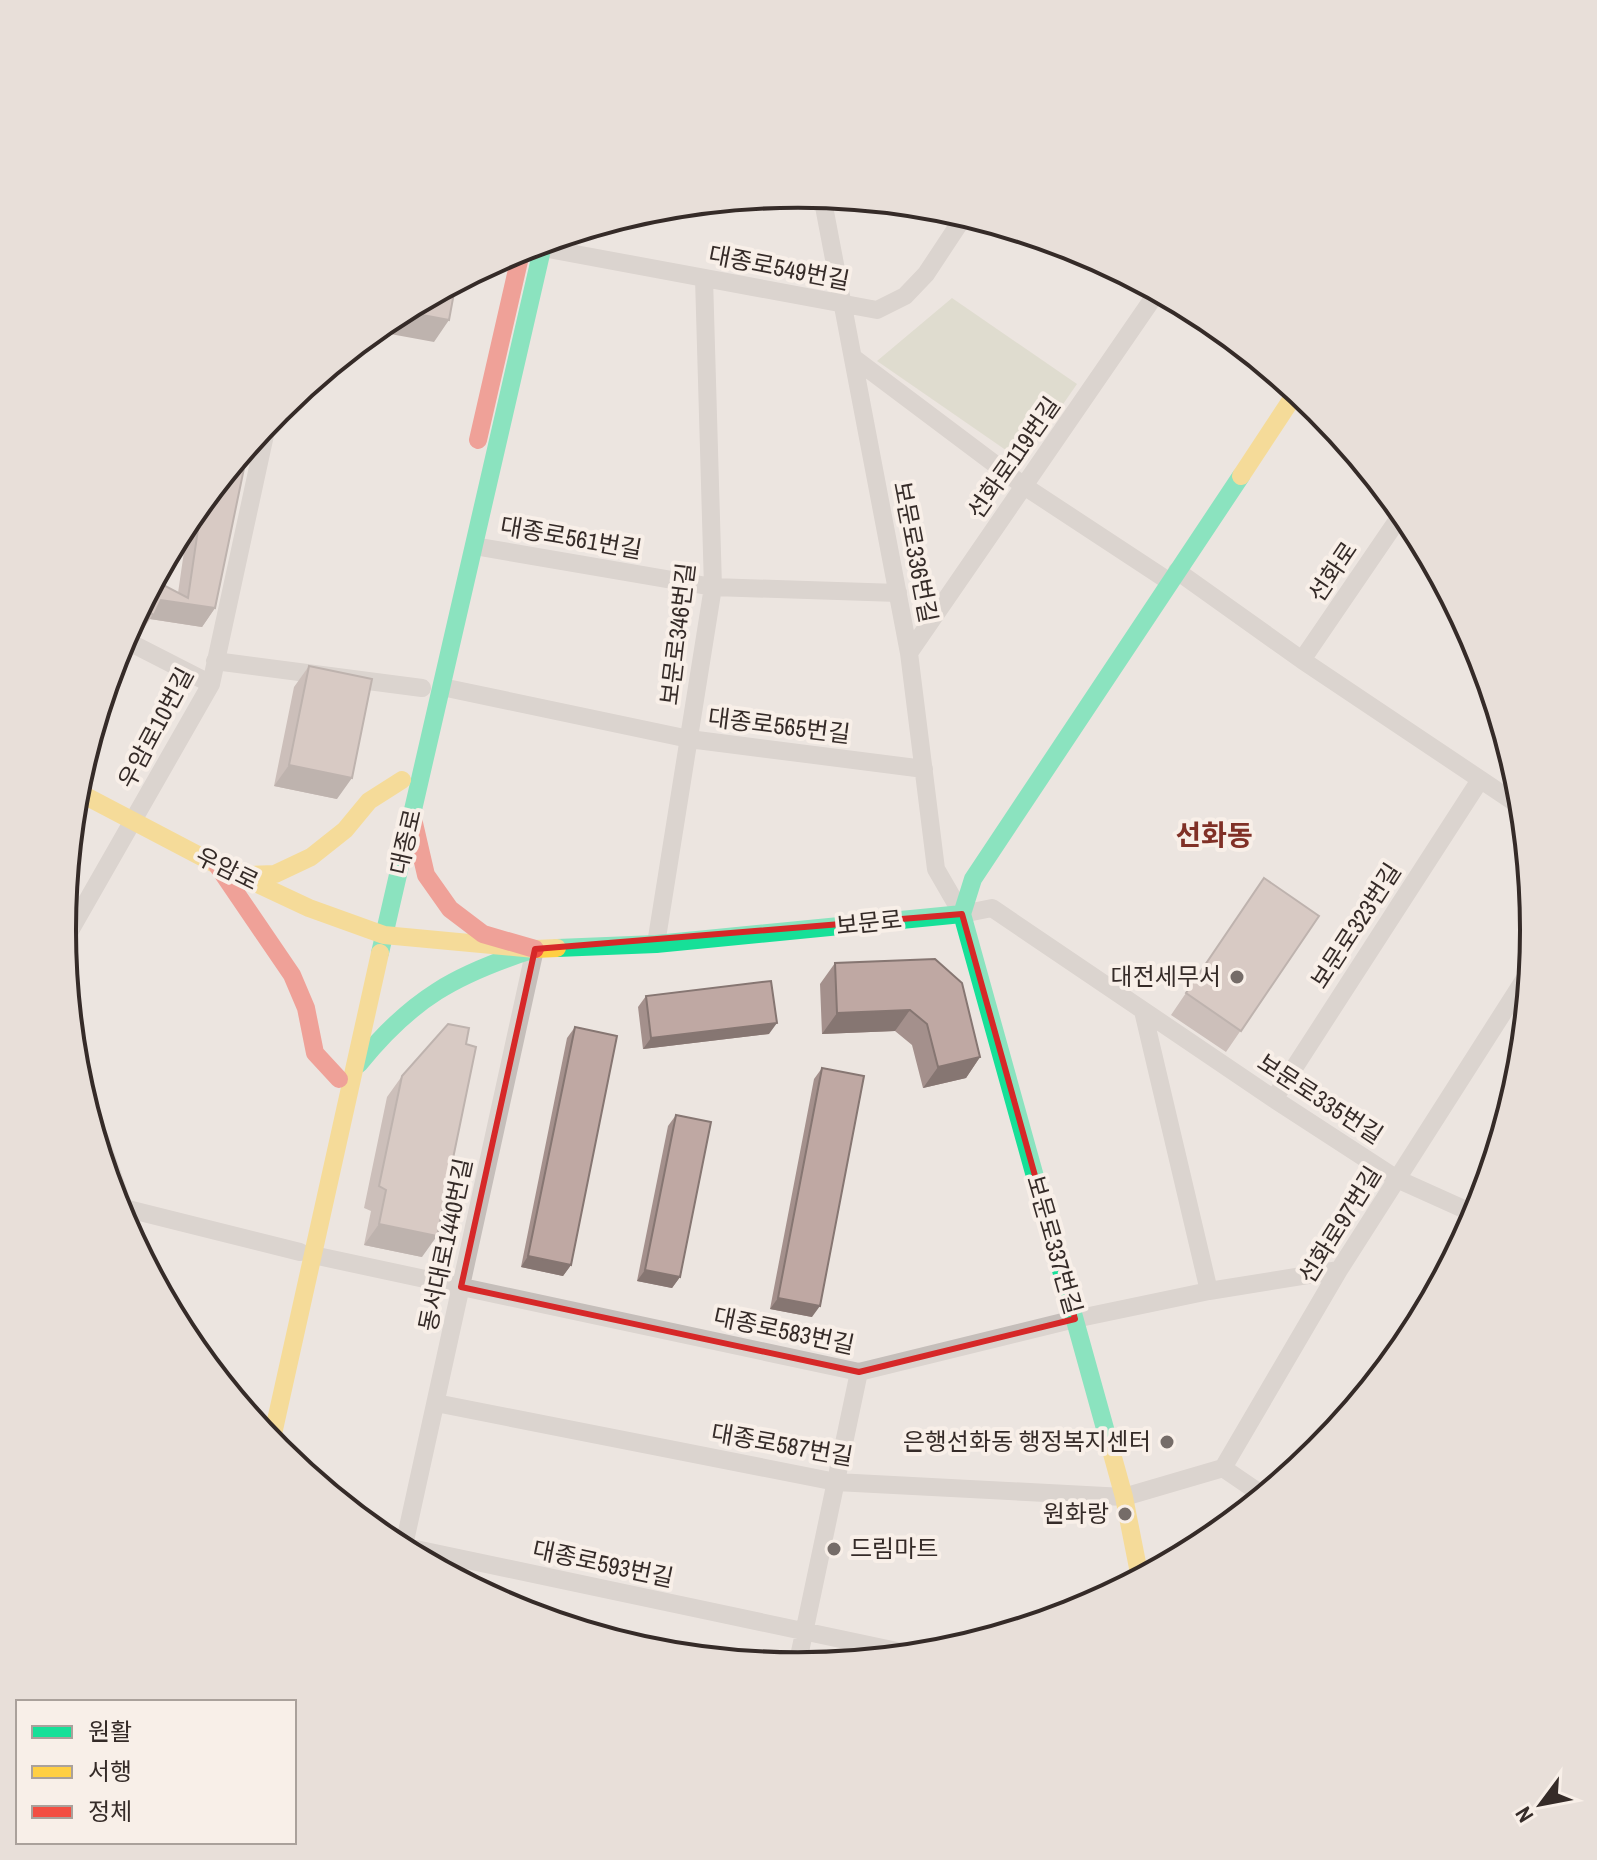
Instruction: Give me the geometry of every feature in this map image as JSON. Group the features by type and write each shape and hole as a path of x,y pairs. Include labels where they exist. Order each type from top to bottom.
{"main road":[{"name":"대종로","path":"376,932 413,811 540,255"},
{"path":"475,456 515,265"},
{"path":"962,914 973,879 1290,401"},
{"name":"대종로","path":"274,1426 306,1254 376,932 402,780 433,641"},
{"path":"217,865 251,875 275,874 311,857 345,830 369,801 402,780"},
{"name":"우암로","path":"89,798 217,865 309,908 376,932"},
{"path":"413,811 417,844 426,875 450,909 483,934 535,949"},
{"path":"217,865 292,975 306,1008 315,1053 346,1075 392,1024 437,987 483,965 535,949"},
{"name":"보문로","path":"376,932 535,949 656,944 962,914"},
{"name":"보문로337번길","path":"962,914 1124,1497 1138,1568"},
{"name":"대종로","path":"264,1415 306,1254"}],"street":[{"name":"보문로336번길","path":"825,209 909,653 936,869 962,914"},
{"name":"대종로549번길","path":"561,248 877,310 905,296 926,274 958,226"},
{"name":"보문로346번길","path":"656,944 713,587 704,278"},
{"name":"선화로119번길","path":"909,653 1152,300"},
{"path":"855,359 1024,486 1302,660 1509,799"},
{"name":"우암로10번길","path":"76,920 211,684 262,446"},
{"name":"선화로","path":"1302,660 1395,523"},
{"name":"대종로561번길","path":"474,546 713,587 898,593"},
{"path":"135,645 211,684"},
{"path":"215,661 422,688"},
{"name":"대종로565번길","path":"442,687 689,739 924,769"},
{"name":"보문로323번길","path":"1274,1099 1480,780"},
{"name":"보문로335번길","path":"962,914 992,908 1397,1179 1464,1209"},
{"name":"동서대로1440번길","path":"403,1535 436,1403 535,949"},
{"name":"선화로97번길","path":"1223,1468 1339,1270 1518,989"},
{"path":"1143,1011 1209,1291"},
{"name":"대종로583번길","path":"133,1210 306,1254 859,1372 1075,1319 1209,1291 1339,1270"},
{"path":"800,1652 859,1372"},
{"name":"대종로587번길","path":"436,1403 836,1482 1124,1497 1223,1468"},
{"path":"1223,1468 1255,1490"},
{"name":"대종로593번길","path":"434,1554 879,1647"}],"highlighted area":[{"path":"962,914 1075,1319 859,1372 461,1287 535,949"}],"green space":[{"path":"952,298 1077,384 1023,462 877,361"}],"building":[{"path":"454,295 449,320 420,315"},
{"path":"244,467 215,608 161,600 154,615 150,613 164,585 188,598 198,529"},
{"path":"309,666 372,679 352,778 289,765"},
{"name":"대전세무서","path":"1264,878 1319,916 1241,1031 1186,993"},
{"path":"935,959 962,983 980,1057 938,1067 927,1024 910,1010 837,1013 835,963"},
{"path":"771,981 777,1023 651,1038 646,996"},
{"path":"448,1024 469,1028 466,1044 476,1047 437,1236 379,1224 386,1190 379,1186 402,1076"},
{"path":"575,1027 617,1036 571,1265 528,1256"},
{"path":"822,1068 864,1076 820,1306 778,1298"},
{"path":"676,1115 711,1122 680,1277 645,1270"}],"traffic: fast":[{"path":"380,953 541,255"},
{"path":"962,914 973,879 1241,476"},
{"path":"557,948 656,944 962,914"},
{"path":"962,914 1111,1450"},
{"path":"359,1064 397,1022 437,992 481,968 535,949"}],"traffic: slow":[{"path":"1241,476 1290,401"},
{"path":"217,865 251,875 275,874 311,857 345,830 369,801 402,780"},
{"path":"89,798 217,865 309,908 384,935 535,949 557,948"},
{"path":"275,1427 380,953"},
{"path":"1111,1450 1138,1568"}],"traffic: jam":[{"path":"478,440 518,264"},
{"path":"414,823 426,875 450,909 483,934 535,949"},
{"path":"217,865 292,975 306,1008 315,1053 339,1079"}],"place":[{"name":"대전세무서","path":"1237,977"},
{"name":"은행선화동 행정복지센터","path":"1167,1442"},
{"name":"원화랑","path":"1125,1514"},
{"name":"드림마트","path":"834,1549"}],"district":[{"name":"선화동","path":"1214,835"}]}
